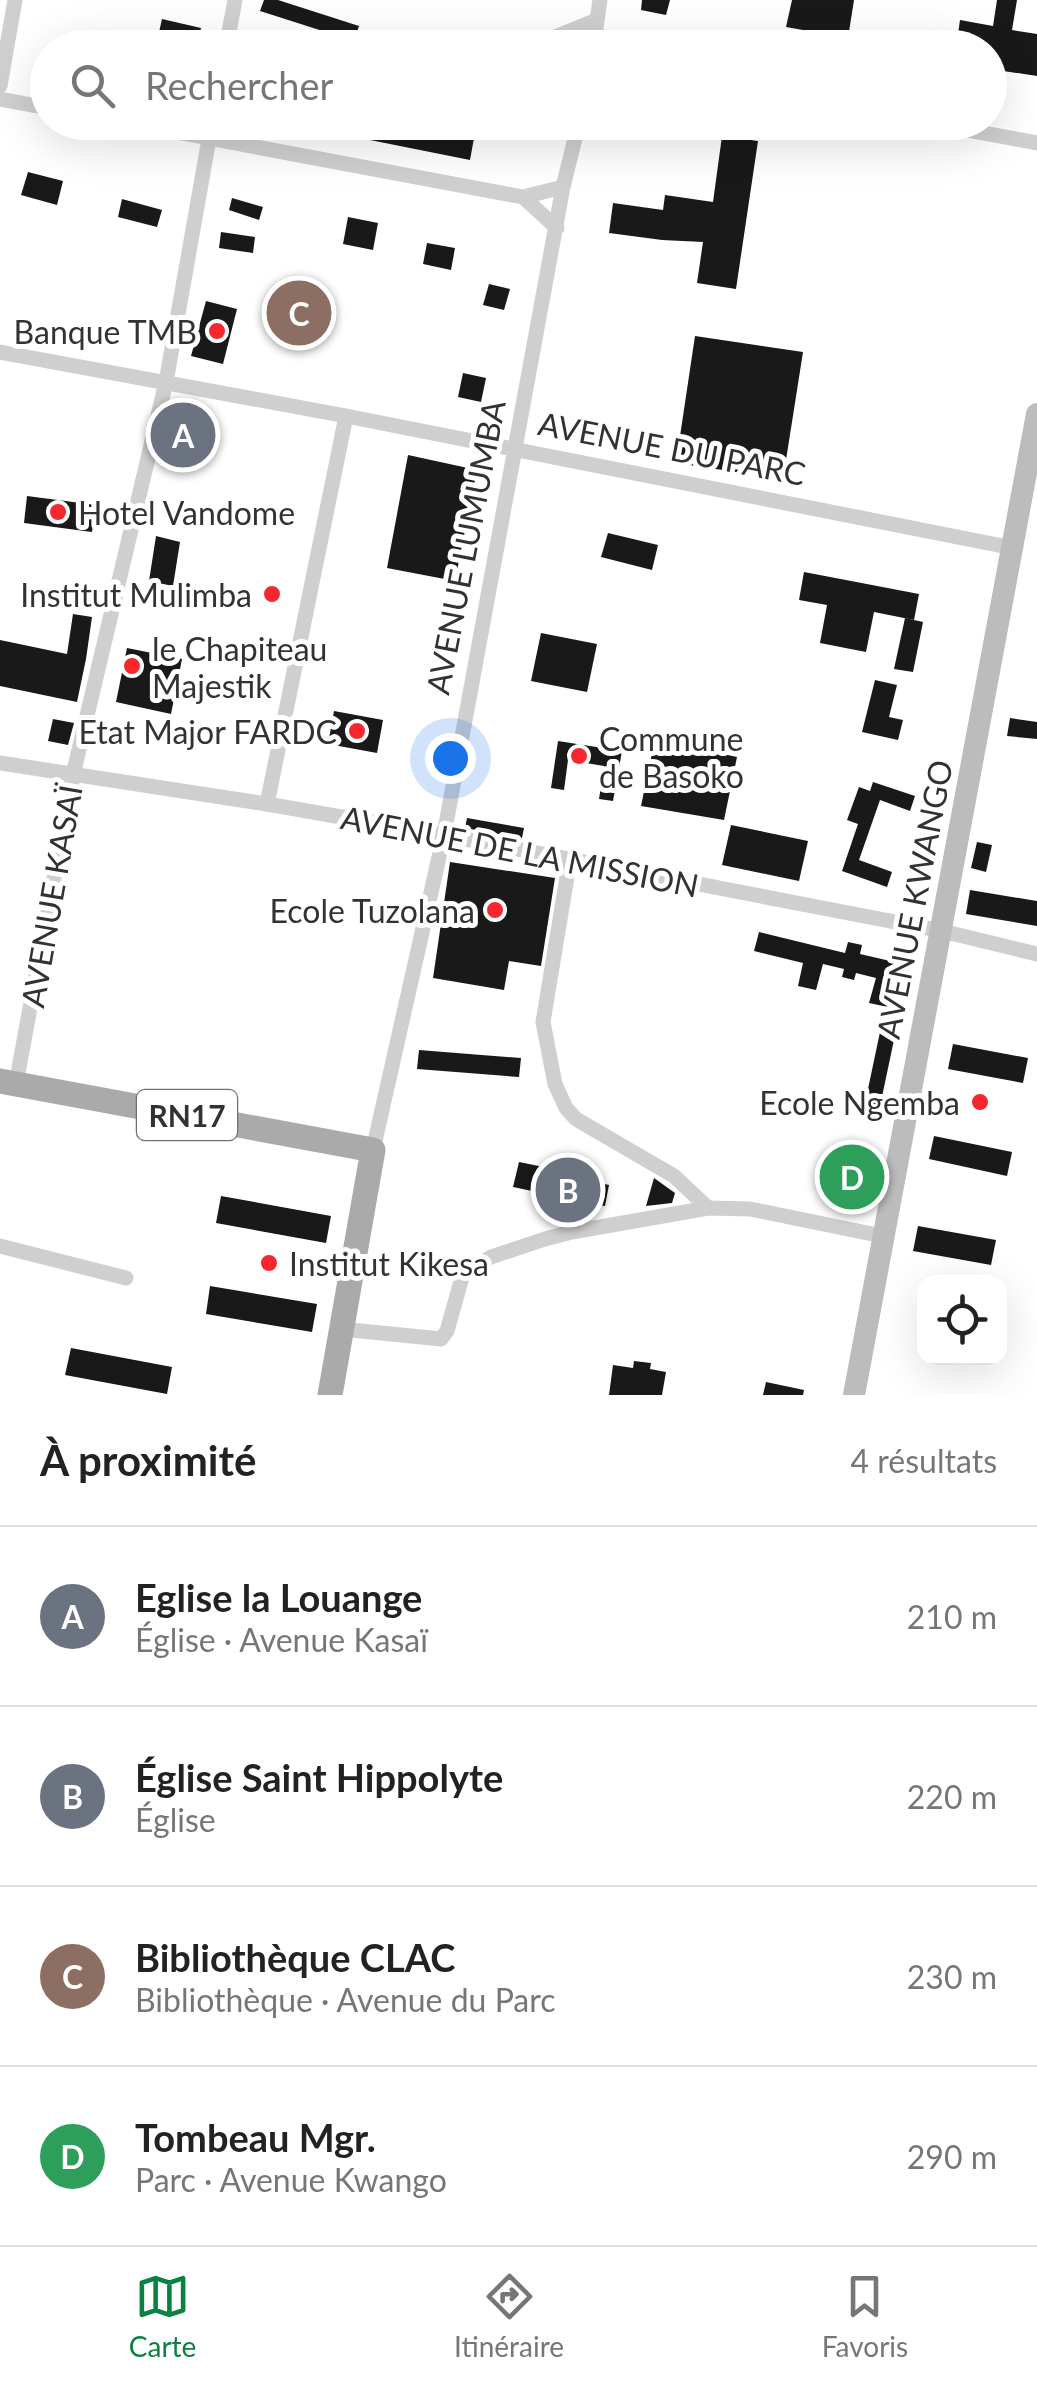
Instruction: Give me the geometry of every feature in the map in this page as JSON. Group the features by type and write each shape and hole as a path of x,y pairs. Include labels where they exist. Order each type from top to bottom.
{"main road":[{"name":"RN17","path":"8,1082 374,1150"},
{"name":"AVENUE LUMUMBA","path":"330,1395 374,1150"}],"street":[{"path":"0,86 15,0"},
{"path":"229,30 235,0"},
{"path":"595,30 600,0"},
{"path":"0,100 30,105"},
{"path":"1007,137 1037,143"},
{"name":"AVENUE KASAÏ","path":"8,1082 73,775 166,382 209,140"},
{"path":"254,140 523,197 564,187"},
{"name":"AVENUE LUMUMBA","path":"374,1150 444,835 575,140"},
{"path":"523,197 558,228"},
{"name":"AVENUE DU PARC","path":"0,352 346,416 1037,555"},
{"name":"AVENUE KWANGO","path":"854,1395 1037,414"},
{"path":"267,804 346,416"},
{"name":"AVENUE DE LA MISSION","path":"0,762 444,835 942,931 1037,954"},
{"path":"570,860 544,1022 555,1084 576,1119 674,1176 708,1208"},
{"path":"341,1330 441,1340 447,1332 463,1274 492,1257 572,1232 708,1208 750,1209 882,1236"},
{"path":"0,1246 126,1278"}],"building":[{"path":"264,0 278,0 359,26 358,30 320,30 260,11"},
{"path":"642,0 670,0 666,15 641,10"},
{"path":"792,0 854,0 849,30 786,27"},
{"path":"997,0 1017,0 1012,30 1037,34 1037,76 1007,72 1007,30 959,30 960,20 993,26"},
{"path":"162,19 201,28 201,30 160,30"},
{"path":"370,140 474,140 470,160"},
{"path":"721,140 758,141 736,289 697,283 703,242 609,233 613,203 663,210 665,195 713,202"},
{"path":"28,172 63,181 57,205 21,195"},
{"path":"232,198 263,207 259,220 229,210"},
{"path":"122,199 162,210 157,227 118,217"},
{"path":"348,217 378,223 373,250 343,244"},
{"path":"221,232 255,237 253,253 219,248"},
{"path":"427,243 455,248 451,270 423,264"},
{"path":"489,284 510,289 504,310 483,305"},
{"path":"280,294 330,306 324,331 298,324 294,338 271,332"},
{"path":"206,301 237,309 223,364 191,356"},
{"path":"695,336 803,352 783,479 676,463"},
{"path":"463,373 486,378 481,402 458,397"},
{"path":"174,406 200,410 190,471 164,467"},
{"path":"408,455 477,470 455,581 387,568"},
{"path":"27,496 96,505 92,532 24,523"},
{"path":"608,533 658,545 652,570 601,557"},
{"path":"156,536 180,542 173,586 149,581"},
{"path":"804,572 919,594 914,620 874,612 866,652 820,643 827,605 799,600"},
{"path":"73,614 92,617 77,702 0,686 0,640 67,654"},
{"path":"905,618 923,622 913,672 894,669"},
{"path":"541,633 597,644 587,692 531,681"},
{"path":"127,648 182,659 171,714 116,702"},
{"path":"875,680 897,685 889,717 903,720 898,740 862,732"},
{"path":"334,711 383,720 377,753 328,744"},
{"path":"1010,718 1037,722 1037,739 1007,736"},
{"path":"53,719 74,723 68,745 48,741"},
{"path":"655,739 737,757 724,820 641,806"},
{"path":"558,741 622,751 613,801 599,799 604,766 568,760 564,790 551,788"},
{"path":"873,782 915,796 910,811 880,800 859,860 892,872 887,887 842,871 858,824 847,820 859,787 870,791"},
{"path":"467,818 524,828 522,838 465,828"},
{"path":"731,825 808,841 799,881 722,865"},
{"path":"977,842 992,845 986,872 971,868"},
{"path":"450,862 555,878 541,966 509,961 504,990 433,978"},
{"path":"970,890 1037,901 1037,926 966,914"},
{"path":"759,932 845,953 848,942 862,945 860,954 899,963 888,1007 869,1003 876,978 856,973 854,980 842,977 844,969 823,964 816,990 798,986 803,963 754,951"},
{"path":"880,1032 895,1035 879,1111 864,1108"},
{"path":"953,1044 1028,1058 1023,1083 948,1069"},
{"path":"419,1050 521,1058 519,1077 417,1069"},
{"path":"934,1136 1012,1152 1007,1176 929,1159"},
{"path":"576,1159 590,1162 586,1180 609,1185 605,1206 594,1204 592,1211 574,1206 575,1200 513,1187 519,1162 573,1173"},
{"path":"654,1178 675,1193 672,1203 646,1206"},
{"path":"221,1196 331,1216 326,1243 216,1223"},
{"path":"918,1226 996,1240 991,1265 913,1251"},
{"path":"210,1286 317,1304 312,1332 206,1314"},
{"path":"71,1348 172,1367 167,1394 65,1375"},
{"path":"634,1361 651,1363 650,1369 666,1372 662,1395 609,1395 613,1365 633,1368"},
{"path":"766,1382 804,1390 803,1395 763,1395"}],"place":[{"name":"Bibliothèque CLAC","path":"299,313"},
{"name":"Banque TMB","path":"217,331"},
{"name":"Eglise la Louange","path":"183,435"},
{"name":"Hotel Vandome","path":"58,512"},
{"name":"Institut Mulimba","path":"272,594"},
{"name":"le Chapiteau Majestik","path":"132,666"},
{"name":"Etat Major FARDC","path":"357,731"},
{"name":"Commune de Basoko","path":"579,756"},
{"name":"Ecole Tuzolana","path":"495,910"},
{"name":"Ecole Ngemba","path":"980,1102"},
{"name":"Tombeau Mgr.","path":"852,1177"},
{"name":"Église Saint Hippolyte","path":"568,1190"},
{"name":"Institut Kikesa","path":"269,1263"}]}
